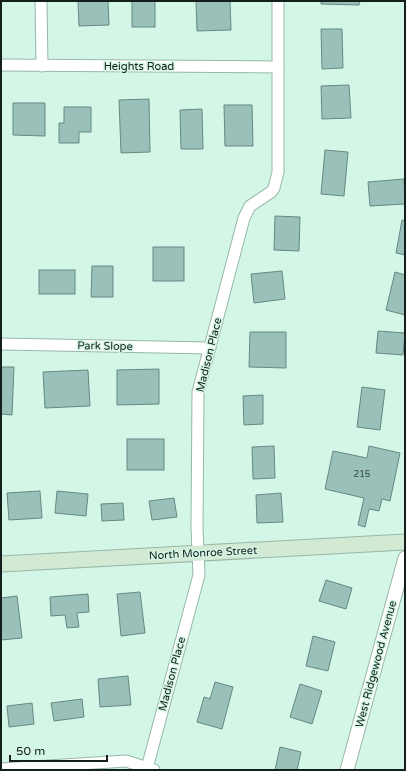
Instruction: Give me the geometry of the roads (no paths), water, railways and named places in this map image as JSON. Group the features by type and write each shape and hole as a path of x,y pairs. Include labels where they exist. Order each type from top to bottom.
{"main road":[{"name":"North Monroe Street","path":"1,564 405,542"}],"street":[{"path":"41,1 42,66"},
{"name":"Madison Place","path":"150,769 200,576 197,521 198,392 244,218 250,206 271,192 277,180 278,1"},
{"name":"Heights Road","path":"1,66 278,67"},
{"name":"Park Slope","path":"1,344 210,348"},
{"name":"West Ridgewood Avenue","path":"347,770 405,558"},
{"path":"1,769 126,761 150,769"}]}
